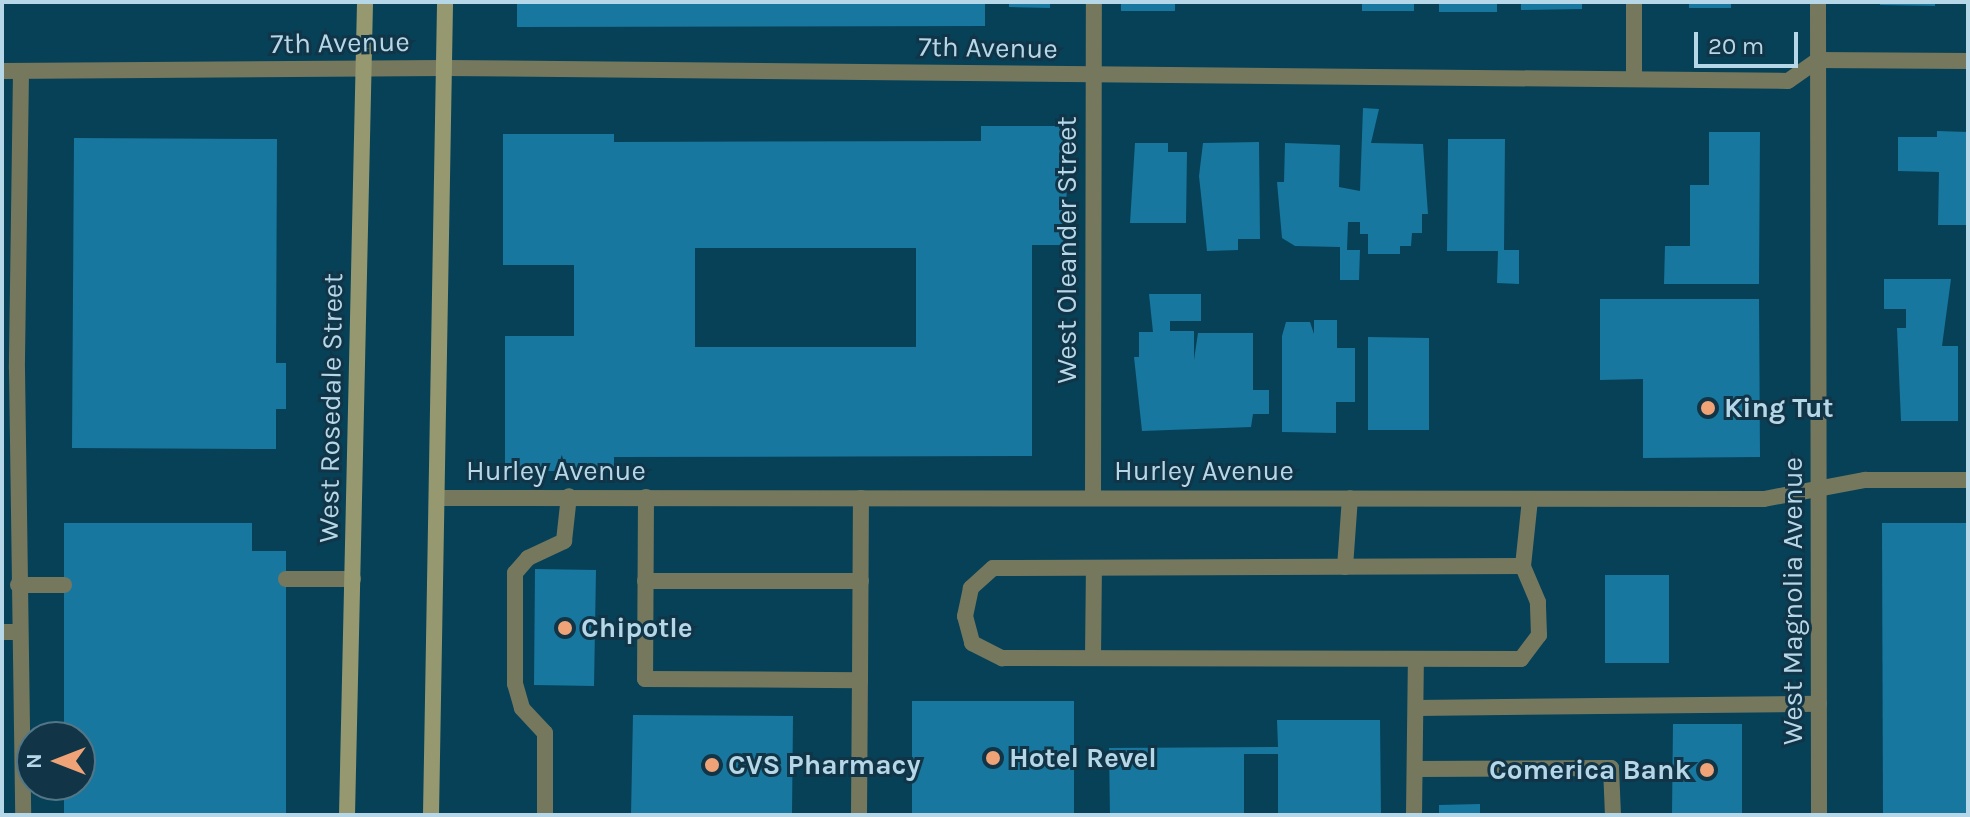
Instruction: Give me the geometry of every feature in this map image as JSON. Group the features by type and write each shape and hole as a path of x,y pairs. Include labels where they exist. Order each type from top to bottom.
{"main road":[{"name":"West Rosedale Street","path":"347,815 365,2"},
{"path":"431,815 439,498 445,2"}],"street":[{"name":"West Oleander Street","path":"1093,497 1094,2"},
{"path":"1634,2 1634,79"},
{"name":"West Magnolia Avenue","path":"1818,2 1819,815"},
{"name":"7th Avenue","path":"2,71 445,68 1788,81 1818,60"},
{"path":"1818,60 1968,61"},
{"path":"21,72 18,585 23,815"},
{"name":"Hurley Avenue","path":"439,498 1764,499 1865,480 1968,480"},
{"path":"545,815 545,733 522,708 515,684 515,573 528,558 564,541 569,496"},
{"path":"646,497 645,679 860,680"},
{"path":"859,815 861,498"},
{"path":"1345,567 1350,498"},
{"path":"1523,566 993,568 971,588 965,616 972,643 1002,658 1521,659 1539,635 1538,602 1523,566 1530,499"},
{"path":"1093,658 1094,568"},
{"path":"286,579 353,579"},
{"path":"645,581 861,581"},
{"path":"18,585 64,585"},
{"path":"2,632 20,632"},
{"path":"1414,815 1416,659"},
{"path":"1416,708 1819,704"},
{"path":"1415,769 1611,768 1613,815"}],"building":[{"path":"517,2 985,2 985,26 517,27"},
{"path":"1009,2 1050,2 1050,8 1009,7"},
{"path":"1121,2 1175,2 1175,11 1121,11"},
{"path":"1362,2 1414,2 1414,11 1362,11"},
{"path":"1439,2 1497,2 1497,12 1439,12"},
{"path":"1521,2 1582,2 1582,9 1521,10"},
{"path":"1689,2 1731,2 1731,8 1689,8"},
{"path":"1880,2 1935,2 1935,6 1880,5"},
{"path":"1363,108 1379,109 1371,143 1423,144 1428,214 1422,214 1422,233 1412,233 1411,246 1400,246 1400,254 1368,254 1368,234 1360,234 1360,222 1348,222 1347,250 1360,250 1359,280 1340,280 1340,247 1295,246 1282,238 1277,182 1284,182 1285,143 1340,145 1339,187 1360,191"},
{"path":"981,126 1066,126 1067,245 1032,245 1032,456 614,457 614,471 505,471 505,336 574,336 574,265 503,265 503,134 614,134 614,142 981,141","holes":["695,248 916,248 916,347 695,347"]},
{"path":"1937,131 1968,132 1968,225 1938,225 1939,172 1898,171 1898,137 1937,137"},
{"path":"1709,132 1760,132 1759,284 1664,284 1665,246 1690,246 1690,185 1709,185"},
{"path":"74,138 277,139 276,363 286,363 286,409 276,409 276,449 72,448"},
{"path":"1448,139 1505,139 1504,250 1519,250 1519,284 1497,283 1498,251 1447,251"},
{"path":"1259,142 1260,239 1238,239 1238,250 1207,251 1199,176 1203,143"},
{"path":"1135,143 1168,143 1168,152 1187,152 1186,223 1130,223"},
{"path":"1884,279 1951,279 1942,346 1958,346 1958,421 1901,421 1897,328 1906,328 1906,309 1884,309"},
{"path":"1149,294 1201,294 1201,321 1170,321 1170,331 1194,331 1194,360 1198,333 1253,333 1253,390 1269,390 1269,414 1253,414 1251,427 1142,431 1134,357 1139,357 1139,332 1153,332"},
{"path":"1600,299 1759,299 1760,457 1643,458 1643,379 1600,380"},
{"path":"1314,320 1337,320 1337,348 1355,348 1355,402 1336,402 1336,433 1282,432 1282,336 1286,322 1310,322 1314,334"},
{"path":"1368,337 1429,338 1429,430 1368,430"},
{"path":"64,523 252,523 252,551 286,551 286,815 64,815 64,801 96,801 96,721 64,721"},
{"path":"1882,523 1968,523 1968,815 1883,815"},
{"name":"Chipotle","path":"535,569 596,570 594,686 534,685"},
{"path":"1605,575 1669,575 1669,663 1605,663"},
{"name":"Hotel Revel","path":"912,701 1074,701 1074,815 912,815"},
{"name":"CVS Pharmacy","path":"633,715 793,716 792,815 631,815"},
{"path":"1277,720 1380,720 1381,815 1278,815 1278,754 1244,754 1244,815 1110,815 1109,748 1278,747"},
{"name":"Comerica Bank","path":"1673,724 1742,724 1742,815 1672,815"},
{"path":"1480,804 1480,815 1439,815 1439,805"}],"place":[{"name":"King Tut","path":"1708,408"},
{"name":"Chipotle","path":"565,628"},
{"name":"Hotel Revel","path":"993,758"},
{"name":"CVS Pharmacy","path":"712,765"},
{"name":"Comerica Bank","path":"1707,770"}]}
